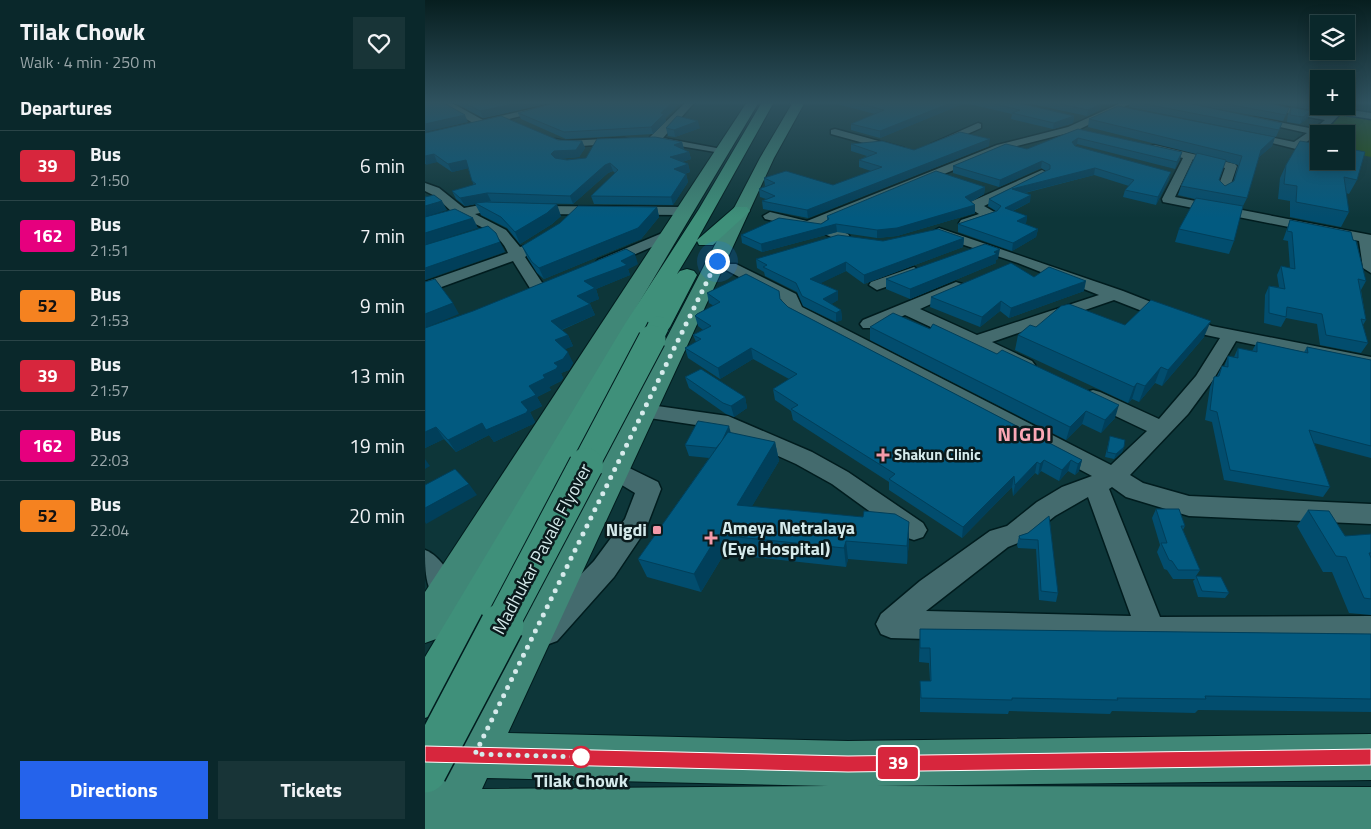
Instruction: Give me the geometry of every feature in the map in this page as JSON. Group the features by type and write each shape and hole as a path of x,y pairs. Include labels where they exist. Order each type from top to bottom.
{"highway":[{"path":"736,211 757,141"},
{"path":"647,327 687,232 736,211 765,141"},
{"path":"687,232 736,211"},
{"name":"Madhukar Pavale Flyover","path":"425,697 647,327"},
{"name":"Madhukar Pavale Flyover","path":"425,771 647,327"}],"main road":[{"path":"425,625 445,592 687,232 730,141"},
{"path":"436,818 475,754 643,411 730,267 736,211 777,141"},
{"path":"425,754 848,764 1371,757"},
{"path":"436,818 789,810 1371,811"}],"street":[{"path":"555,141 565,144 593,147 644,141"},
{"path":"666,141 723,152"},
{"path":"869,141 913,152"},
{"path":"927,148 944,141"},
{"path":"808,224 1001,146 1023,141"},
{"path":"1271,141 1296,146 1304,141"},
{"path":"1141,145 1231,166 1223,190"},
{"path":"1212,161 1225,152"},
{"path":"1189,156 1174,175 1168,199 1368,238 1371,268"},
{"path":"935,173 953,179"},
{"path":"922,236 991,214 973,206 1042,174"},
{"path":"427,186 461,212 495,229 513,245 516,255 539,290"},
{"path":"980,187 998,193"},
{"path":"565,223 593,197"},
{"path":"425,223 461,212 499,207 529,210 579,210 687,232"},
{"path":"736,211 808,224 829,229 850,238 819,242"},
{"path":"478,235 495,229"},
{"path":"592,267 687,232"},
{"path":"939,232 1117,294 1207,330 1371,363"},
{"path":"425,288 516,255 543,240"},
{"path":"957,257 983,247"},
{"path":"996,270 1023,260"},
{"path":"877,285 930,266"},
{"path":"730,267 790,298 792,308 796,311 826,324 1105,482 1189,506 1371,514"},
{"path":"869,324 972,280"},
{"path":"522,297 557,282"},
{"path":"976,342 1117,294"},
{"path":"905,308 1038,371"},
{"path":"1231,335 1203,380 1181,409 1105,482 1071,494 1046,509 1016,533 999,539 931,590 891,624 1151,631 1371,630"},
{"path":"1073,387 1162,429"},
{"path":"643,411 719,421 804,458 840,478 863,496 914,530"},
{"path":"523,654 604,569 636,524 649,489 615,470"},
{"path":"1105,482 1151,631"},
{"path":"425,562 445,592"}],"green space":[{"path":"1355,141 1371,141 1371,157 1355,154"}],"building":[{"path":"425,141 582,141 576,150 554,151 551,154 555,158 567,160 586,158 596,141 675,141 682,142 674,145 689,152 670,157 688,164 674,169 686,174 671,197 591,196 618,170 610,163 605,165 570,196 487,193 460,198 452,191 476,184 472,181 466,160 448,164 434,154 425,156"},
{"path":"882,141 914,150 938,141 986,141 807,210 762,201 775,196 759,189 775,183 764,178 786,171 833,185 882,167 859,160 877,153 851,144"},
{"path":"1048,141 1074,141 1072,142 1075,146 1171,172 1158,197 1125,190 1134,180 1095,168 1012,189 1031,195 1005,208 1027,216 1017,221 1038,229 1013,243 958,224 997,211 1001,206 989,199 1050,169 1050,165 1042,161 1000,180 953,166 1006,144 1027,149"},
{"path":"1089,141 1131,141 1182,152 1177,162"},
{"path":"1179,141 1271,141 1261,150 1247,198 1181,186 1197,153 1226,160 1219,180 1225,186 1234,181 1242,156"},
{"path":"1300,141 1310,143 1310,170 1355,170 1355,150 1365,152 1357,180 1344,177 1349,212 1296,202 1297,186 1284,184 1286,165"},
{"path":"936,171 985,187 965,197 975,205 897,228 877,230 836,224 761,244 741,235 779,218 821,224 829,219 827,216"},
{"path":"434,195 442,201 425,206 425,197"},
{"path":"1196,198 1243,206 1234,241 1179,229"},
{"path":"475,203 557,204 547,213 515,232 501,217"},
{"path":"578,206 657,207 638,228 539,268 532,262 522,246 560,223"},
{"path":"455,209 473,218 425,233 425,217"},
{"path":"1290,220 1351,232 1353,240 1356,241 1366,281 1358,279 1366,320 1361,319 1368,343 1326,335 1322,314 1287,307 1286,317 1269,313 1269,286 1285,289 1281,266 1295,269 1292,232 1287,231"},
{"path":"488,226 496,233 500,242 425,268 425,245"},
{"path":"938,229 964,238 864,275 846,262 810,279 838,291 823,299 841,310 836,313 802,296 796,283 763,267 767,265 756,259 838,235 883,241"},
{"path":"985,244 1000,249 994,252 997,254 910,289 886,279"},
{"path":"626,249 635,254 621,261 627,265 584,281 595,288 577,296 590,304 551,321 568,335 555,340 568,352 563,359 554,363 558,366 556,369 543,375 545,378 529,386 536,395 521,402 528,410 526,413 486,430 482,423 448,440 436,427 425,432 425,328 473,311"},
{"path":"1011,263 1034,277 1049,267 1086,281 1011,308 1001,301 982,317 931,297"},
{"path":"746,274 779,291 780,299 788,307 1082,460 1078,464 1071,460 1062,470 1044,460 1040,464 1037,462 1015,485 1014,476 963,527 889,479 895,474 791,409 798,405 773,389 797,374 751,348 718,368 685,348 701,339 693,335 711,326 695,316 720,302 707,293"},
{"path":"435,279 453,303 425,314 425,282"},
{"path":"1151,300 1211,321 1168,370 1161,367 1145,386 1137,383 1134,387 1018,335 1030,325 1036,327 1061,306 1069,304 1125,325"},
{"path":"893,313 930,329 933,324 997,354 1002,350 1119,405 1105,420 1086,411 1070,427 870,327"},
{"path":"1257,342 1308,353 1307,347 1371,360 1371,446 1309,430 1330,487 1230,470 1217,412 1210,410 1214,377 1219,376 1222,366 1228,367 1228,356 1238,358 1238,348 1257,352"},
{"path":"701,369 745,397 731,406 723,403 685,377"},
{"path":"698,421 729,426 722,441 716,448 685,445"},
{"path":"728,432 775,442 737,505 863,517 864,511 895,514 909,522 907,546 846,541 844,548 718,535 694,574 638,559"},
{"path":"1110,436 1125,440 1124,447 1116,454 1107,452"},
{"path":"455,469 469,484 425,508 425,485"},
{"path":"1156,509 1179,509 1185,526 1181,526 1200,570 1178,570 1172,561 1169,560 1161,543 1167,543"},
{"path":"1308,510 1329,511 1345,536 1371,534 1371,553 1369,553 1371,558 1371,599 1364,598 1346,557 1336,556"},
{"path":"1049,516 1058,593 1041,591 1038,540 1020,539 1019,536 1028,533"},
{"path":"1196,576 1221,577 1229,593 1202,591"},
{"path":"920,629 1371,634 1371,699 1205,696 1206,699 1117,698 1118,700 921,698 920,681 931,681 930,648 920,648"}],"bus line":[{"name":"39","path":"425,754 848,764 1371,757"}],"place":[{"name":"Shakun Clinic","path":"883,455"},
{"name":"Nigdi","path":"657,530"},
{"name":"Ameya Netralaya (Eye Hospital)","path":"711,538"},
{"name":"Tilak Chowk","path":"581,757"}],"district":[{"name":"NIGDI","path":"1025,434"}],"route":[{"path":"581,757 475,754 717,261"}]}
